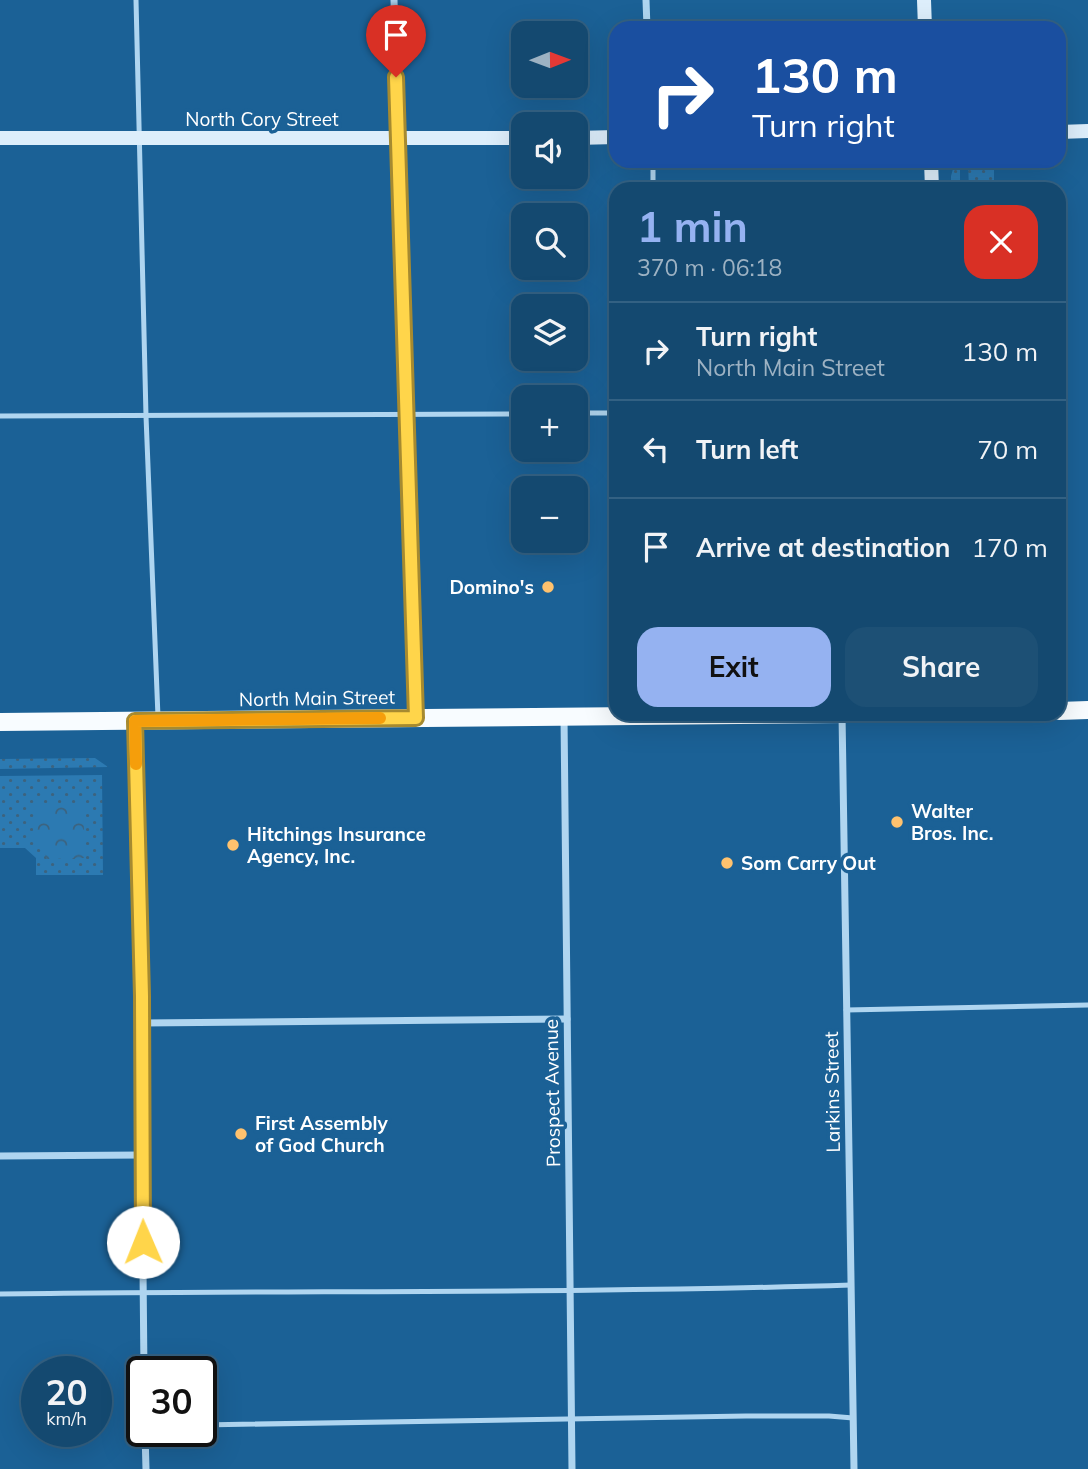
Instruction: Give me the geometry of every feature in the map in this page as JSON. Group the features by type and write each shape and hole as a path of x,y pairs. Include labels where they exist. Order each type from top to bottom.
{"main road":[{"path":"1066,711 1088,710"},
{"name":"North Main Street","path":"0,722 609,716"}],"street":[{"path":"394,0 416,718"},
{"path":"646,0 647,21"},
{"path":"924,0 925,21"},
{"path":"1066,132 1088,131"},
{"path":"588,138 609,137"},
{"name":"North Cory Street","path":"0,138 511,138"},
{"name":"Prospect Avenue","path":"564,716 572,1469"},
{"path":"135,721 142,1023 144,1356"},
{"name":"Larkins Street","path":"843,721 853,1469"},
{"path":"142,1023 567,1019"},
{"path":"0,1156 142,1155"},
{"path":"145,1447 146,1469"}],"lane":[{"path":"136,0 146,416 158,720"},
{"path":"588,413 609,413"},
{"path":"0,416 511,414"},
{"path":"846,1010 1088,1005"},
{"path":"0,1294 570,1292 851,1285"},
{"path":"217,1425 786,1416 853,1418"}],"green space":[{"path":"953,168 960,168 960,182 951,182"},
{"path":"968,168 994,168 994,182 969,182"},
{"path":"95,758 108,767 0,769 0,759"},
{"path":"102,775 103,875 36,875 36,858 25,848 0,848 0,776"},
{"path":"36,806 83,806 85,858 47,859 33,830"}],"slow traffic":[{"path":"136,764 135,721 380,718"}],"place":[{"name":"Domino's","path":"548,587"},
{"name":"Walter Bros. Inc.","path":"897,822"},
{"name":"Hitchings Insurance Agency, Inc.","path":"233,845"},
{"name":"Som Carry Out","path":"727,863"},
{"name":"First Assembly of God Church","path":"241,1134"}],"route":[{"path":"143,1242 142,996 135,721 416,718 396,77"}]}
